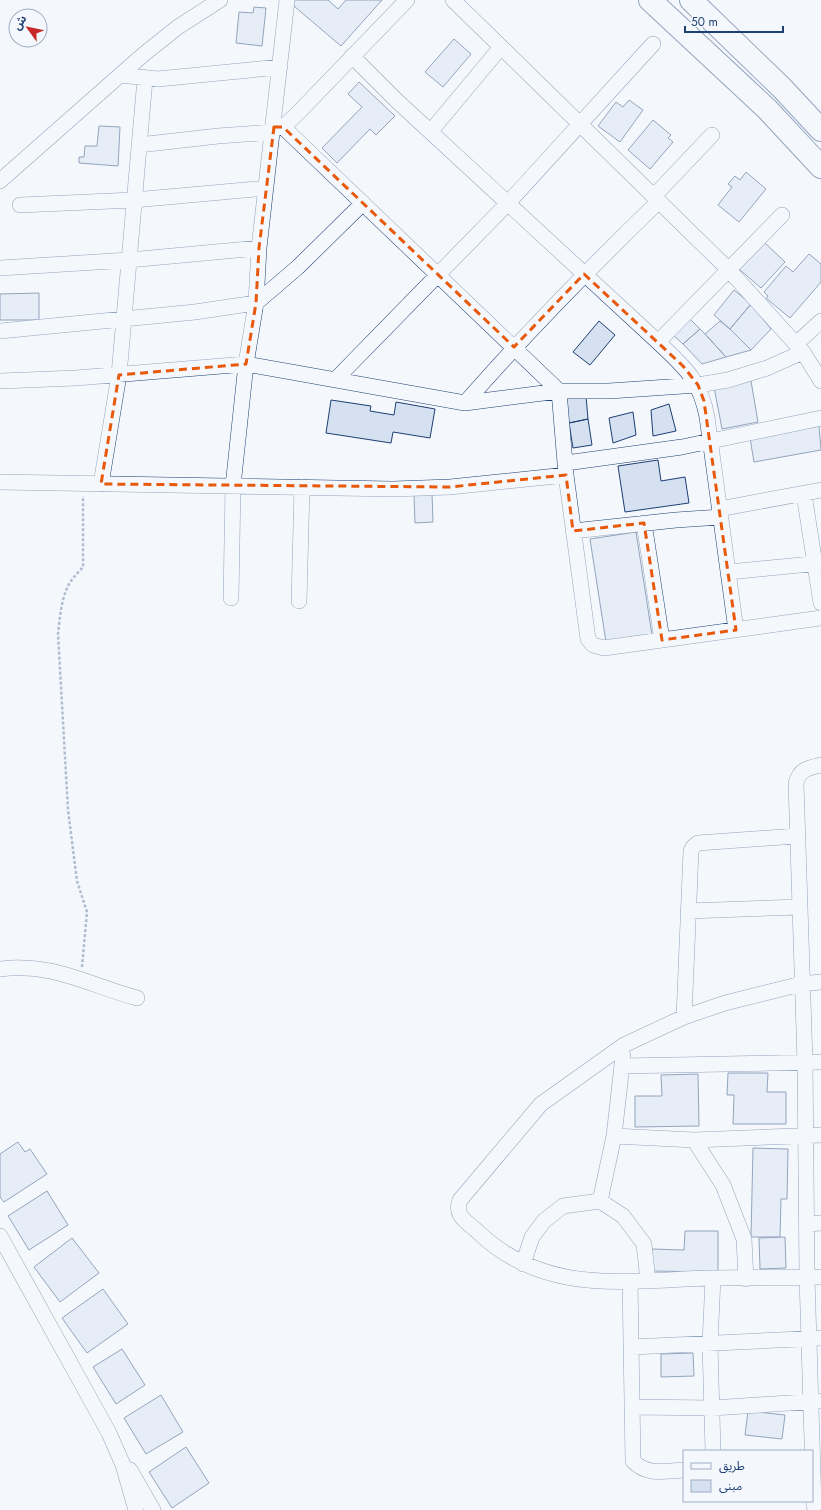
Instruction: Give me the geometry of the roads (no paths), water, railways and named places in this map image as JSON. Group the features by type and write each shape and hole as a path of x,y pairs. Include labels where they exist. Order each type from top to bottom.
{"highway":[{"path":"650,0 767,109 821,167"},
{"path":"691,0 782,88 821,130"}],"street":[{"path":"0,181 120,75 178,27 220,0"},
{"path":"231,598 233,486 246,364 256,302 259,248 266,188 277,129 280,67 287,0"},
{"path":"139,145 277,129 298,113 407,0"},
{"path":"453,0 579,125 728,269 799,348 821,381"},
{"path":"334,380 508,203 653,44"},
{"path":"431,131 502,47"},
{"path":"352,56 658,342 682,366 698,386 704,401 736,630"},
{"path":"120,75 145,79 195,76 280,67"},
{"path":"101,484 119,375 145,79"},
{"path":"277,129 363,203 436,275 559,391 573,531 588,639 593,645 604,648 821,618"},
{"path":"465,403 514,347 656,198 712,135"},
{"path":"20,206 134,200 266,188"},
{"path":"0,331 195,312 256,302 298,267 363,203"},
{"path":"658,342 782,215"},
{"path":"0,268 129,260 259,248"},
{"path":"0,381 119,375 246,364 465,403 559,391 609,392 698,386 728,380 767,368 799,348 821,321"},
{"path":"0,482 302,488 393,489 450,487 566,469 710,442 821,418"},
{"path":"299,600 302,488"},
{"path":"573,531 720,513 821,490"},
{"path":"804,494 818,563 821,603"},
{"path":"644,523 662,640"},
{"path":"729,572 818,563"},
{"path":"814,1506 816,1401 814,1224 806,1135 796,783 798,776 804,770 821,765"},
{"path":"684,1017 692,846 698,843 797,836"},
{"path":"688,911 800,907"},
{"path":"0,969 21,966 62,972 137,998"},
{"path":"814,1277 746,1279 713,1278 648,1281 575,1280 545,1273 523,1264 480,1234 459,1214 457,1208 460,1200 541,1104 624,1045 684,1017 725,1003 801,984 821,982"},
{"path":"600,1201 614,1136 624,1045"},
{"path":"622,1066 821,1062"},
{"path":"614,1136 694,1140 821,1134"},
{"path":"694,1140 723,1185 744,1239 746,1279"},
{"path":"523,1264 532,1237 544,1221 563,1206 600,1201 623,1216 644,1244 648,1281"},
{"path":"0,1236 109,1433 123,1465 136,1510"},
{"path":"713,1278 710,1344 714,1450"},
{"path":"630,1281 633,1461 639,1468 648,1472 683,1470"},
{"path":"632,1346 815,1339"},
{"path":"633,1406 712,1408 816,1401"},
{"path":"117,1450 137,1480 153,1510"}]}
